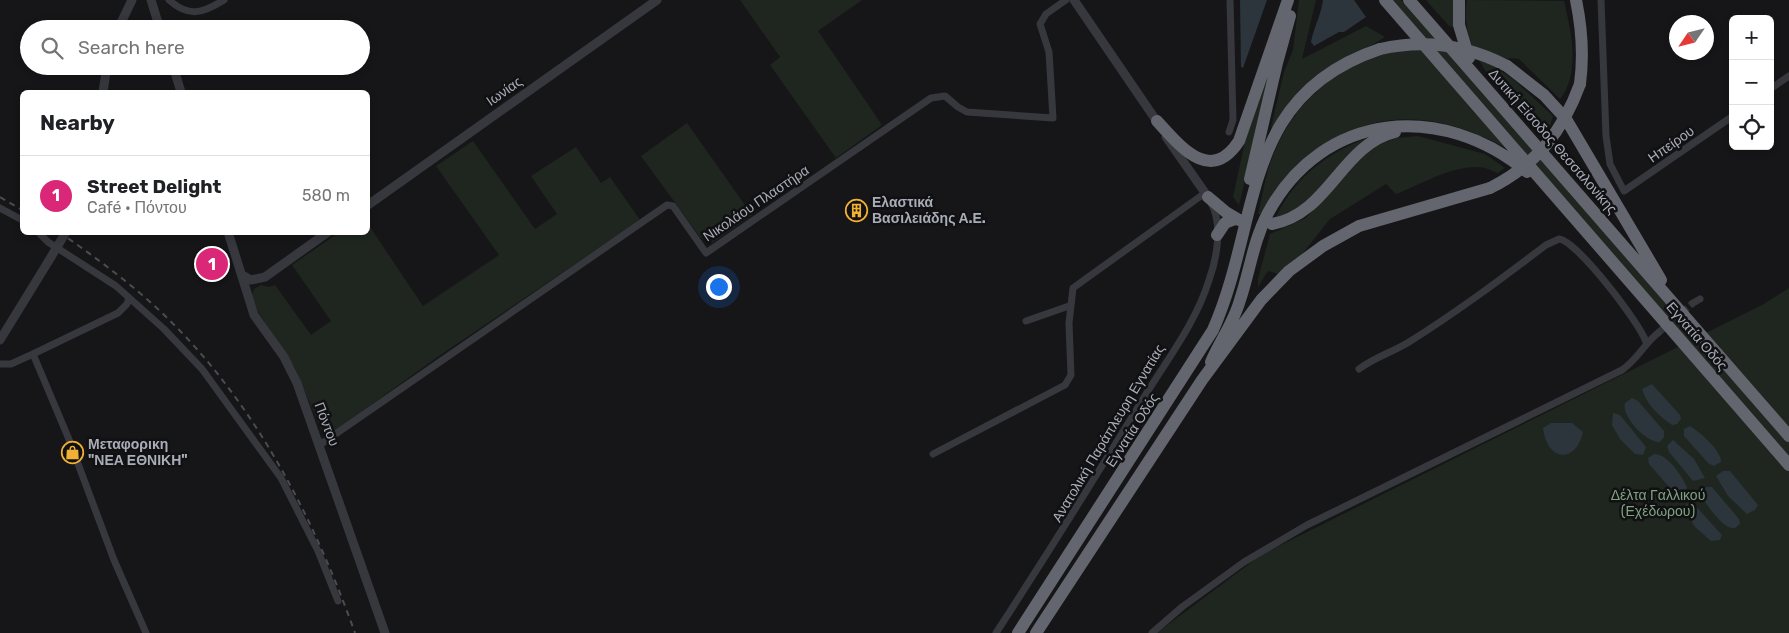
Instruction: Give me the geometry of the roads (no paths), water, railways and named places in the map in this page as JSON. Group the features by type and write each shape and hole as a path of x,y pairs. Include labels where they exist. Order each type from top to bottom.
{"highway":[{"path":"1157,121 1184,150 1199,159 1212,161 1230,152 1239,141 1288,0"},
{"path":"1239,223 1277,63 1289,21 1292,0"},
{"path":"1385,0 1582,227"},
{"name":"Δυτική Είσοδος Θεσσαλονίκης","path":"1409,0 1673,302"},
{"path":"1459,0 1459,26 1464,47 1476,70 1497,99"},
{"path":"1036,633 1202,380 1273,286 1288,271 1322,246 1359,226 1490,188 1520,172 1544,150 1568,114 1580,84 1583,40 1575,1"},
{"path":"1239,223 1270,143 1291,107 1312,85 1338,67 1380,49 1406,44 1444,45 1479,53 1508,66 1544,95 1566,119 1673,302"},
{"path":"1202,380 1240,302 1260,230 1279,195 1298,171 1327,149 1363,132 1404,124 1469,137 1506,156 1528,174 1582,227"},
{"path":"1272,224 1292,218 1312,205 1359,151 1372,141 1387,134 1419,126"},
{"path":"1206,195 1239,223"},
{"path":"1217,235 1225,223 1239,223"},
{"name":"Εγνατία Οδός","path":"1018,633 1213,330 1227,297 1239,223"},
{"name":"Εγνατία Οδός","path":"1582,227 1789,465"},
{"name":"Εγνατία Οδός","path":"1673,302 1789,436"}],"street":[{"path":"122,20 132,0"},
{"path":"151,0 157,20"},
{"path":"169,0 178,8 192,12 206,10 224,0"},
{"name":"Ιωνίας","path":"370,204 657,0"},
{"name":"Νικολάου Πλαστήρα","path":"321,444 667,205 673,206 706,253 930,98 948,97 958,107 967,112 1053,118 1049,52 1040,24 1046,14 1066,0"},
{"path":"933,454 1067,383 1072,374 1069,306 1073,288 1206,195 1074,0"},
{"path":"1229,132 1233,120 1230,0"},
{"name":"Ηπείρου","path":"1601,0 1606,136 1610,164 1624,191 1729,119"},
{"path":"103,90 106,75"},
{"path":"175,75 180,90"},
{"path":"1774,86 1789,76"},
{"name":"Ανατολική Παράπλευρη Εγνατίας","path":"996,633 1060,535 1192,319 1209,280 1217,235 1216,215 1206,195"},
{"path":"0,208 20,219"},
{"path":"42,235 63,252 90,267 129,298 164,329 202,369 246,427 293,499 318,551 338,601"},
{"path":"0,340 64,235"},
{"name":"Πόντου","path":"229,235 254,315 292,369 321,444 385,633"},
{"path":"242,275 251,280 265,277 324,235"},
{"path":"1359,369 1371,360 1407,343 1472,300 1546,245 1558,239 1569,243 1590,264 1635,320 1646,342"},
{"path":"0,364 11,364 118,312 127,304 129,298"},
{"path":"1026,321 1069,306"},
{"path":"1152,633 1231,571 1291,534 1372,491 1622,370 1640,356 1646,342 1658,333"},
{"path":"33,354 68,437 114,560 146,633"}],"tunnel":[{"path":"1658,333 1693,303"}],"railway":[{"path":"0,197 20,209"},
{"path":"63,235 141,294 178,329 212,366 270,449 295,494 317,539 355,633"}],"place":[{"name":"Ελαστικά Βασιλειάδης Α.Ε.","path":"856,210"},
{"name":"Street Delight","path":"212,264"},
{"name":"Μεταφορικη \"ΝΕΑ ΕΘΝΙΚΗ\"","path":"72,452"}],"park label":[{"name":"Δέλτα Γαλλικού (Εχέδωρου)","path":"1658,504"}]}
